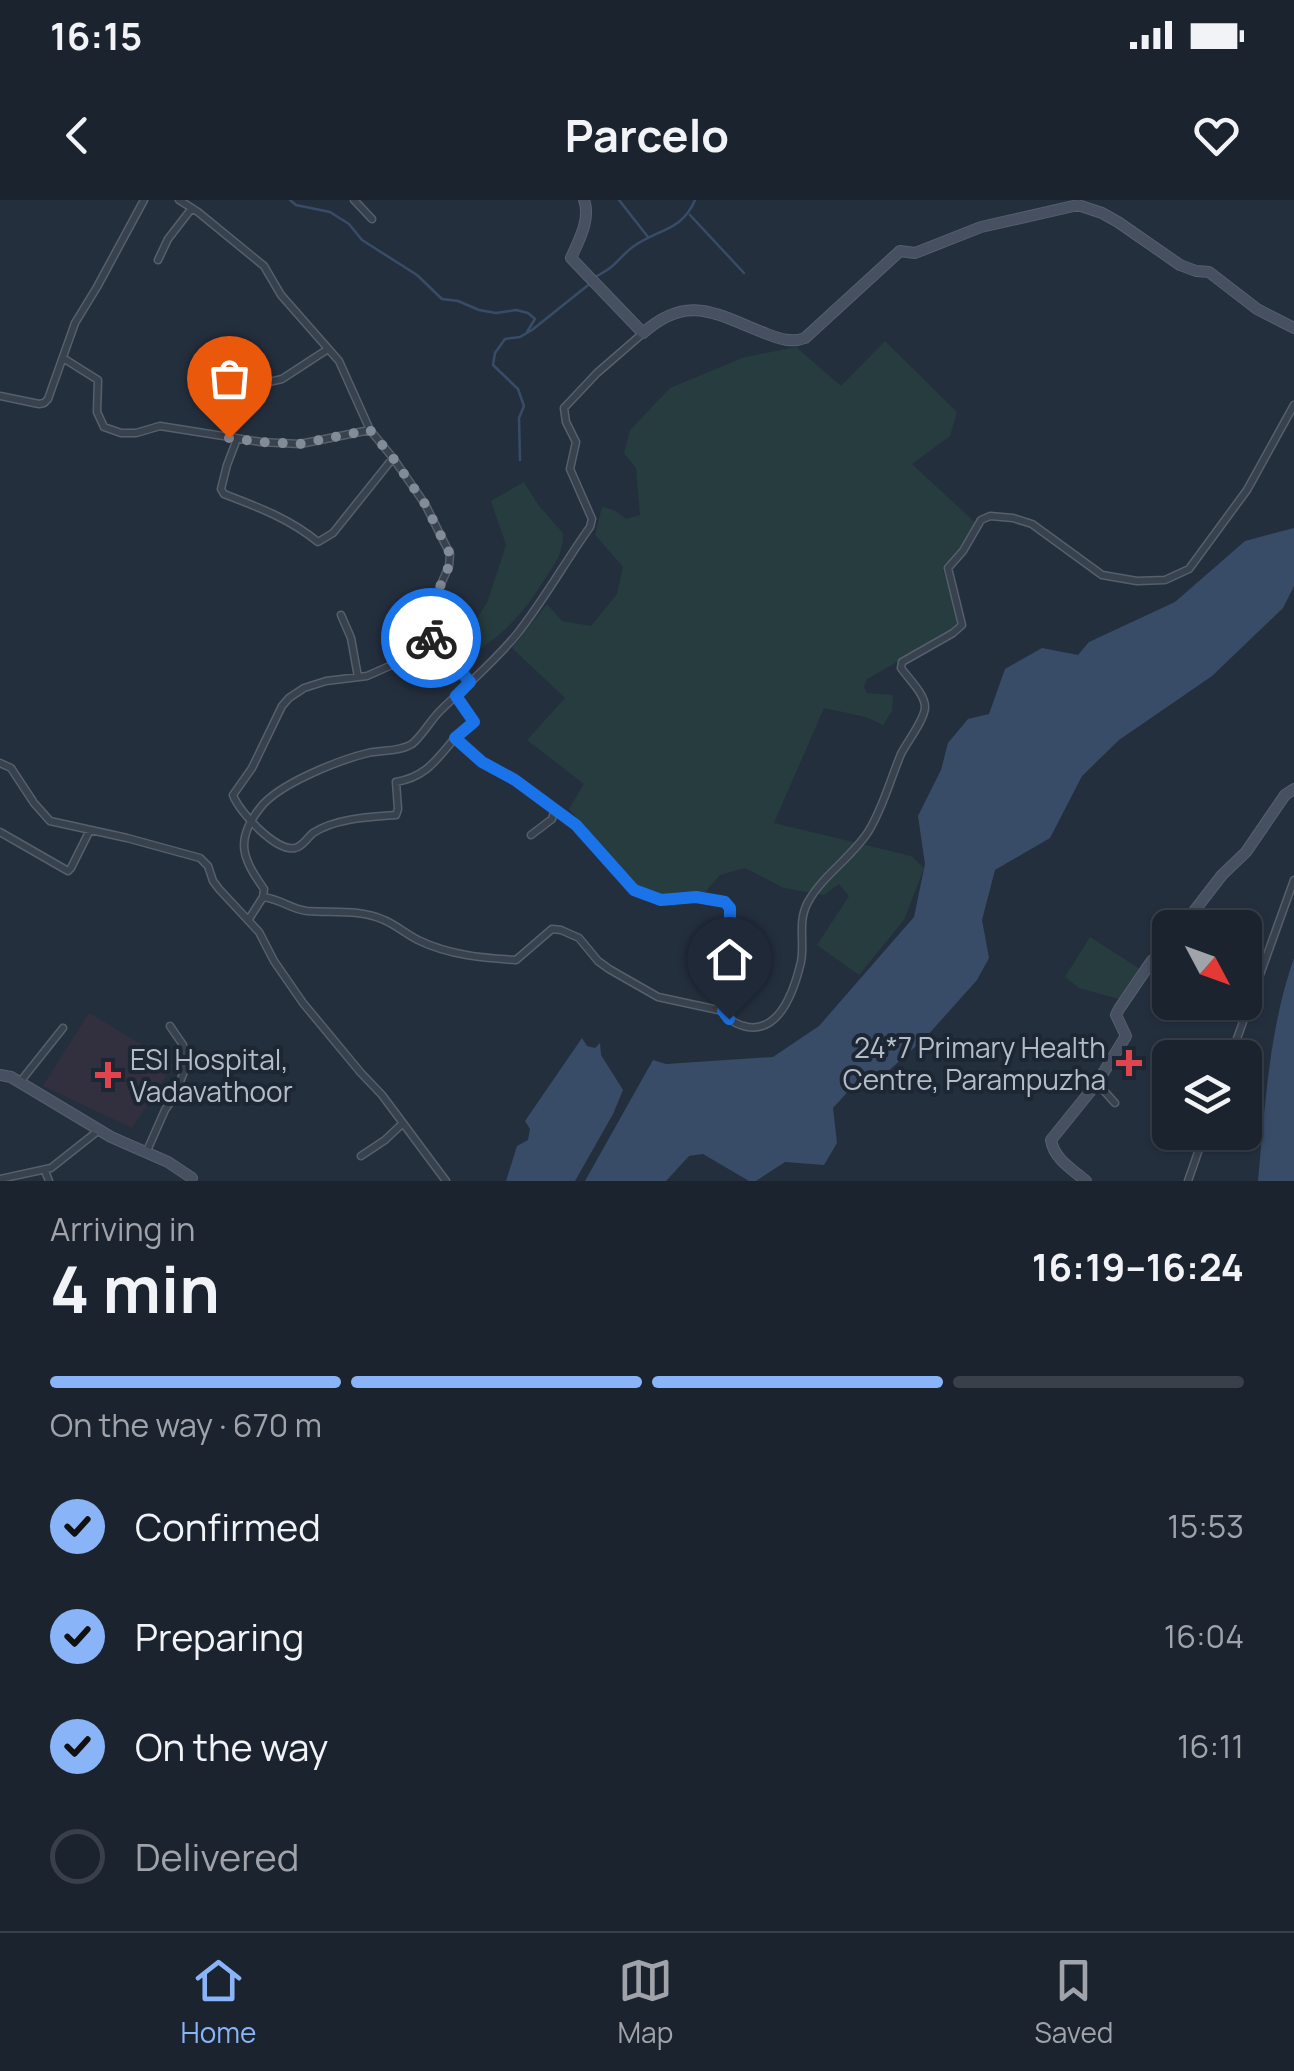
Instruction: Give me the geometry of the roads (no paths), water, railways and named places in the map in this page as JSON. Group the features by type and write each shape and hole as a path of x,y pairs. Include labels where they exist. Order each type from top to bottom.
{"main road":[{"path":"584,200 586,220 571,258 643,333 658,320 691,309 714,313 796,342 900,252 915,254 982,227 1078,205 1118,222 1180,265 1209,272 1257,310 1294,328"},
{"path":"1195,910 1246,852 1284,795 1294,789"},
{"path":"1086,1181 1053,1150 1051,1140 1098,1084 1126,1036 1116,1016 1118,1009 1152,961"},
{"path":"0,1075 168,1162 193,1180"}],"street":[{"path":"0,396 44,404 48,399 75,323 144,200"},
{"path":"178,200 264,266 282,295 339,361 370,430 425,504 450,554 449,566 422,628 394,664 367,676 304,688 282,706 252,768 233,795 240,810 251,824 292,849 312,834 339,822 396,815 396,782 422,774 474,722 456,696"},
{"path":"354,200 372,219"},
{"path":"158,260 168,239 192,208"},
{"path":"249,918 264,889 242,847 262,805 314,772 357,756 411,744 516,635 590,527 592,520 570,468 576,442 564,408 596,373 643,333"},
{"path":"226,392 282,379 328,348"},
{"path":"63,358 98,380 97,412 104,427 121,433 160,426 237,439 300,444 370,430"},
{"path":"455,738 482,762 515,780 584,833 634,890 661,900 696,897 725,902 730,908 730,967 723,1011 739,1025 764,1026 782,1008 800,965 800,925 806,904 866,834 924,712 925,702 902,662 962,625 948,568 981,520 990,516 1032,524 1102,575 1137,581 1166,580 1189,569 1247,490 1294,405"},
{"path":"237,439 221,489 224,494 276,514 318,542 332,533 393,458"},
{"path":"341,615 358,677"},
{"path":"422,628 470,682"},
{"path":"0,764 10,768 50,821 200,858 208,866 212,881 249,918 303,1003 404,1122 446,1181"},
{"path":"531,835 552,819 554,809"},
{"path":"0,832 68,871 90,830"},
{"path":"1236,1040 1294,880"},
{"path":"263,897 277,898 304,911 367,914 440,949 478,958 516,960 552,930 560,930 579,938 598,961 658,997 723,1011"},
{"path":"146,1153 186,1064 183,1044 170,1026"},
{"path":"20,1082 63,1028"},
{"path":"1098,1084 1115,1102"},
{"path":"361,1156 404,1122"},
{"path":"0,1180 57,1165 100,1129"},
{"path":"1188,1181 1199,1150"},
{"path":"44,1171 48,1181"}],"water":[{"path":"1294,528 1294,586 1283,608 1212,676 1119,740 1082,776 1050,838 995,870 982,920 989,958 977,980 926,1037 885,1074 854,1085 833,1108 837,1143 824,1165 785,1162 756,1181 749,1181 703,1154 689,1156 666,1181 585,1181 653,1060 666,1064 773,1057 819,1026 914,917 925,864 918,816 941,770 948,743 968,719 989,714 1005,669 1042,648 1078,655 1089,642 1175,602 1245,541"},
{"path":"1294,958 1294,1181 1258,1181 1273,1040"},
{"path":"582,1038 587,1046 595,1048 600,1043 601,1055 623,1090 613,1114 575,1181 506,1181 517,1146 528,1140 530,1129 525,1121"}],"waterway":[{"path":"290,200 296,205 330,212 349,224 362,240 417,275 442,299 496,313 528,313 535,319 527,332"},
{"path":"619,200 648,237"},
{"path":"597,276 643,240 676,224 695,200"},
{"path":"690,215 744,273"},
{"path":"520,460 519,418 524,406 518,389 493,365 495,353 505,339 532,330 592,282"}],"place":[{"name":"24*7 Primary Health Centre, Parampuzha","path":"1129,1063"},
{"name":"ESI Hospital, Vadavathoor","path":"108,1075"}]}
